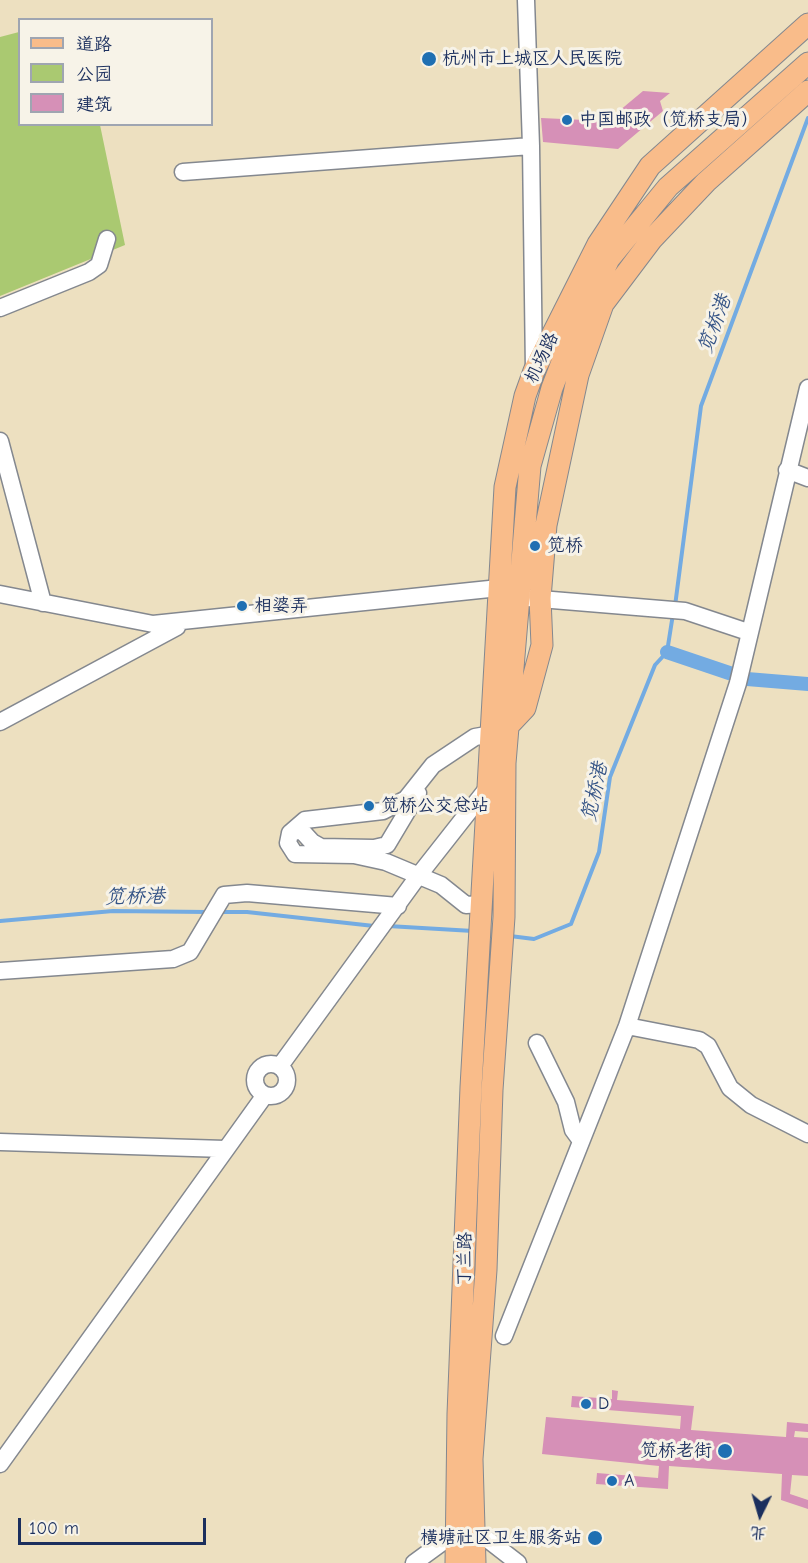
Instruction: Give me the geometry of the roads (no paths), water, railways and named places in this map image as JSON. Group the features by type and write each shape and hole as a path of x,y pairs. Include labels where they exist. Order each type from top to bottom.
{"main road":[{"name":"机场路","path":"498,783 499,588 505,487 525,396 534,371 598,243 650,166 808,24"},
{"name":"机场路","path":"500,730 518,598 530,466 552,388 576,326 609,259 668,188 808,63"},
{"name":"机场路","path":"500,730 525,708 542,645 540,598 546,525 575,386 603,304 652,239 706,182 808,91"},
{"path":"482,911 498,783"},
{"name":"丁兰路","path":"456,1563 465,1535 486,1270 492,1090 504,917 498,783"},
{"name":"丁兰路","path":"475,1563 465,1535 466,1203 482,911"}],"street":[{"path":"526,0 531,147 534,371"},
{"path":"183,172 531,147"},
{"path":"0,308 89,272 99,265 107,239"},
{"path":"504,1336 627,1026 739,677 808,388"},
{"path":"0,441 43,603"},
{"path":"787,470 808,478"},
{"path":"0,594 153,624 186,623 443,592 499,588"},
{"path":"518,598 673,609 748,632"},
{"path":"0,722 145,642 186,623"},
{"path":"482,911 466,905 441,885 386,862 354,855 296,854 288,843 290,832 305,820 383,812 406,799 433,765 475,737 500,730"},
{"path":"290,832 301,830 312,842 321,847 374,848 387,845 433,765"},
{"path":"280,1066 419,875 498,783"},
{"path":"0,970 173,959 190,952 224,895 247,893 395,909"},
{"path":"627,1026 699,1040 708,1046 730,1088 751,1105 808,1134"},
{"path":"537,1043 566,1102 573,1130 581,1141"},
{"path":"264,1065 280,1066 286,1074 284,1090 275,1095 265,1095 257,1088 256,1072 264,1065"},
{"path":"0,1464 265,1095"},
{"path":"0,1142 225,1149"},
{"path":"414,1563 465,1535 487,1539 518,1563"}],"waterway":[{"name":"笕桥港","path":"675,606 701,406 808,118"},
{"name":"笕桥港","path":"510,936 534,939 571,924 599,852 610,777 655,665 667,652 673,614"},
{"path":"667,652 747,679 808,684"},
{"name":"笕桥港","path":"0,921 113,911 207,912"},
{"name":"笕桥港","path":"221,912 247,912 374,926"},
{"name":"笕桥港","path":"388,926 473,931"}],"place":[{"name":"杭州市上城区人民医院","path":"429,59"},
{"name":"中国邮政（笕桥支局）","path":"567,120"},
{"name":"笕桥","path":"535,546"},
{"name":"相婆弄","path":"242,606"},
{"name":"笕桥公交总站","path":"369,806"},
{"name":"D","path":"586,1404"},
{"name":"笕桥老街","path":"725,1451"},
{"name":"A","path":"612,1481"},
{"name":"横塘社区卫生服务站","path":"595,1538"}]}
